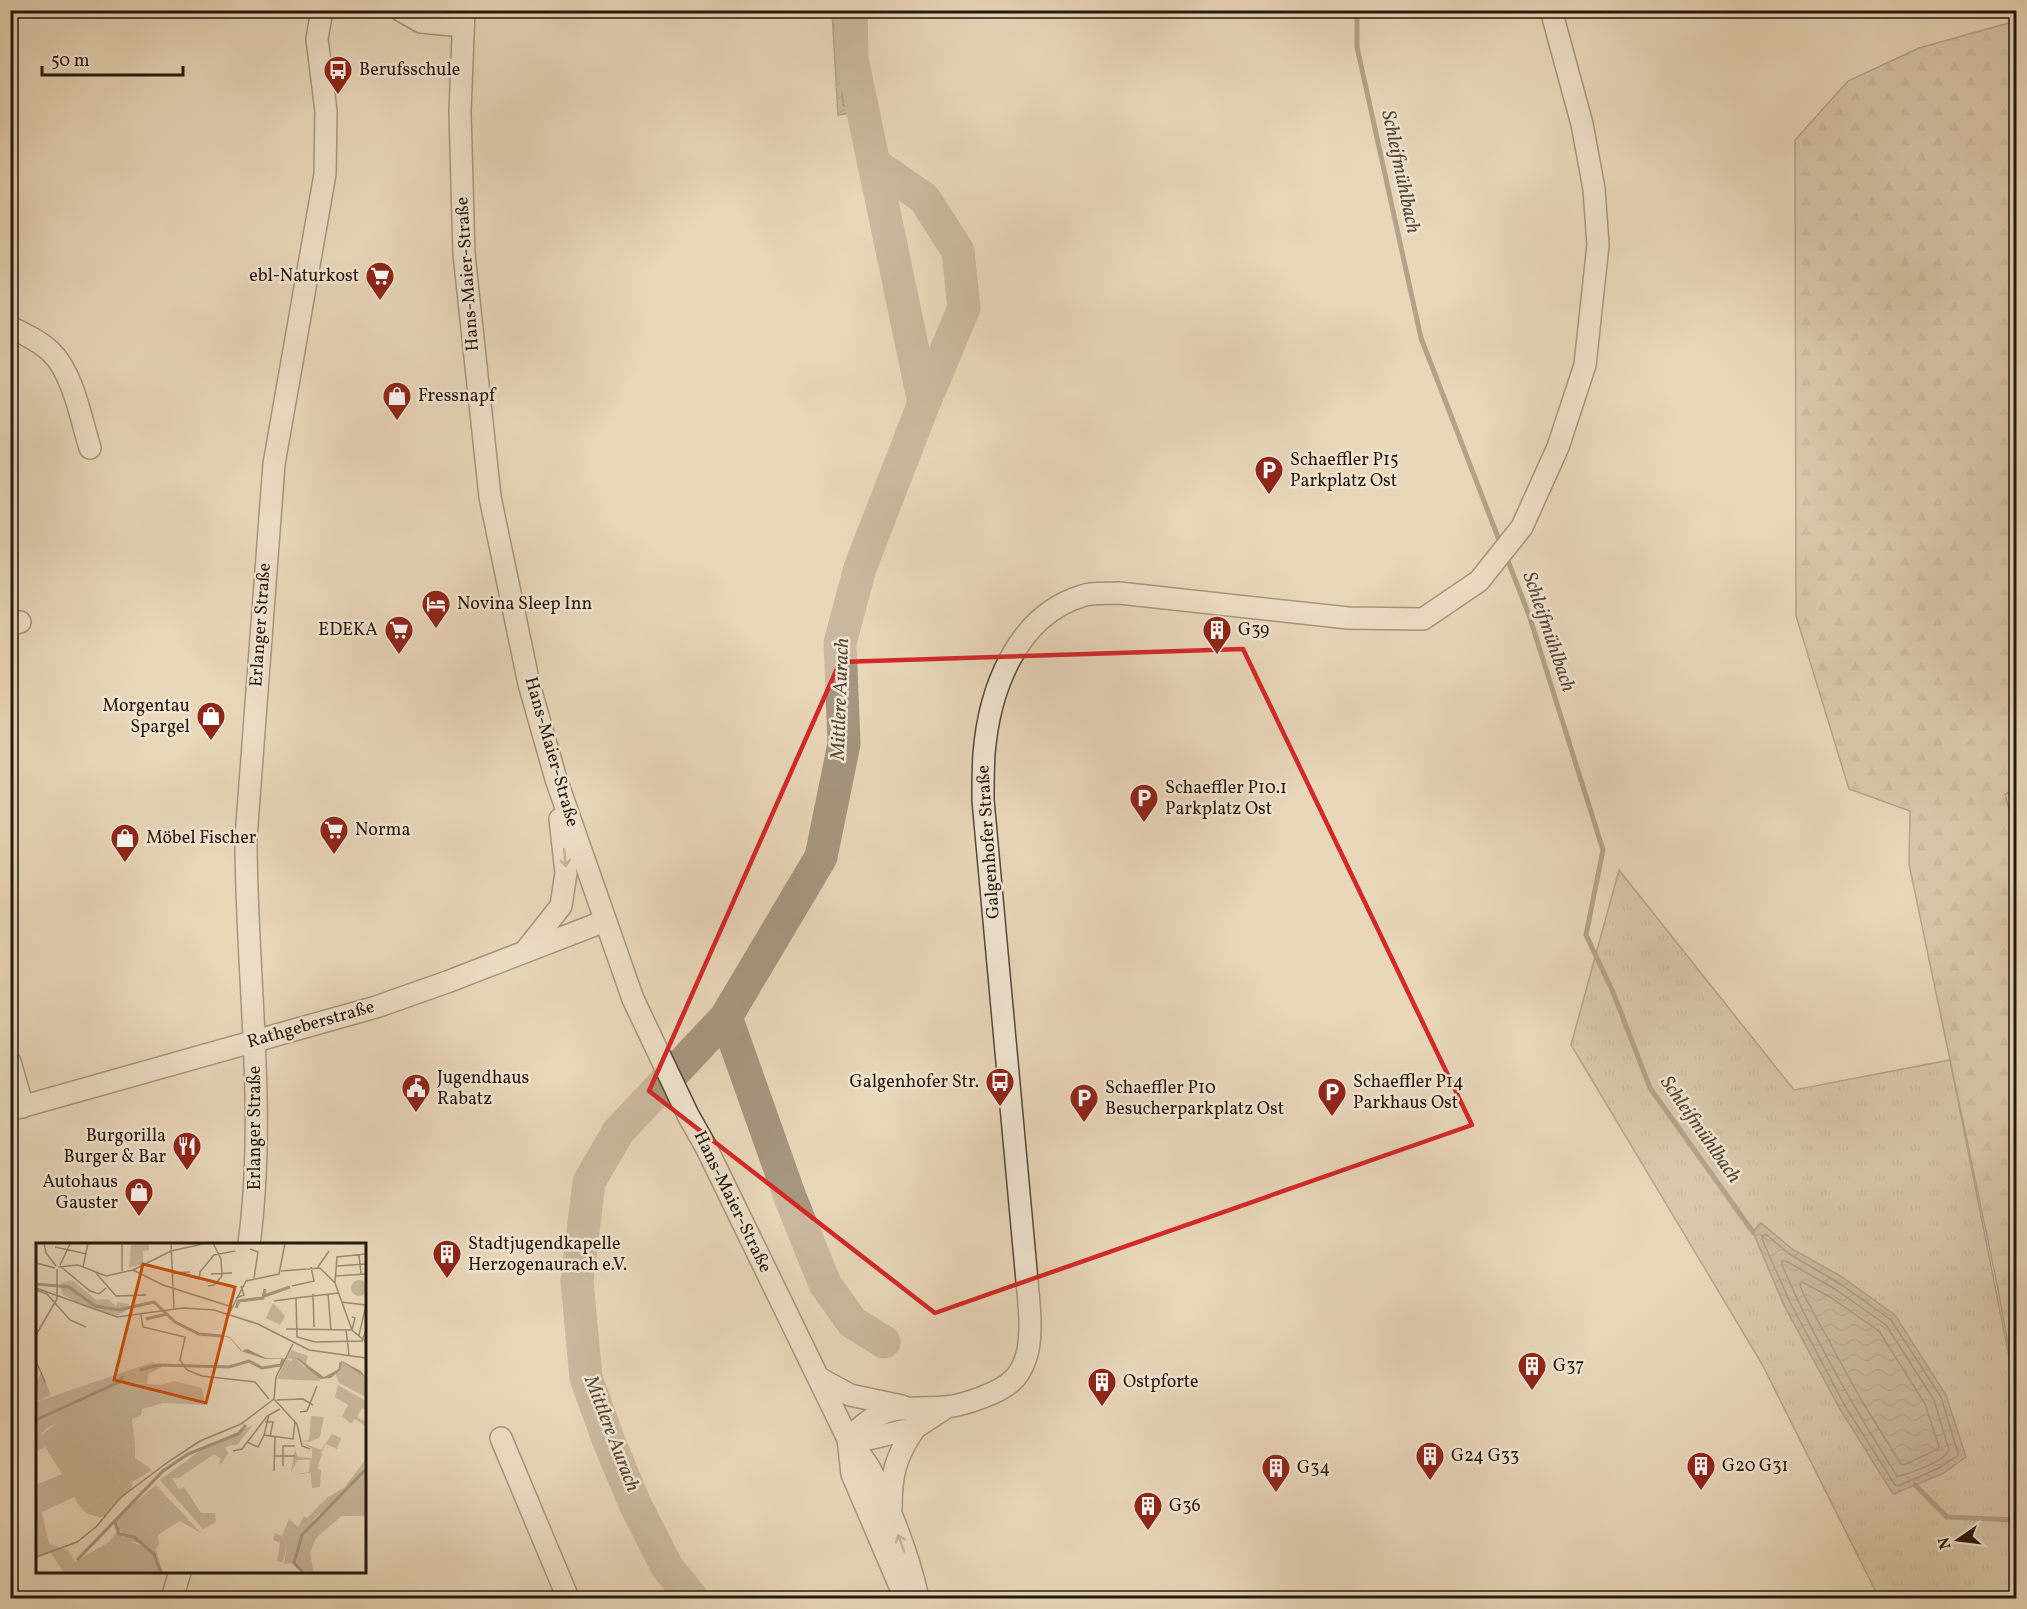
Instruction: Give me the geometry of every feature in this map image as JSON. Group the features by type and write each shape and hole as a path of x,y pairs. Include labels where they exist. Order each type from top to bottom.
{"street":[{"name":"Erlanger Straße","path":"249,1243 257,1141 246,838 274,464 325,174 327,111 317,39 322,10"},
{"path":"400,10 421,22 464,18"},
{"name":"Galgenhofer Straße","path":"848,1439 878,1416 887,1412 914,1418 981,1397 1015,1378 1028,1351 1028,1281 983,800 984,753 992,705 1009,659 1030,629 1058,606 1084,595 1119,593 1348,618 1423,619 1479,581 1522,527 1558,447 1585,365 1598,245 1594,189 1582,124 1551,10"},
{"name":"Hans-Maier-Straße","path":"464,18 460,112 464,254 490,497 529,684 556,779 633,999 649,1036 706,1147 848,1439 869,1467 891,1516 918,1599"},
{"path":"10,327 39,342 51,351 59,362 68,380 90,448"},
{"path":"526,950 561,906 563,895 566,873 556,779"},
{"name":"Rathgeberstraße","path":"17,1109 376,1007 605,921"},
{"path":"10,1062 17,1109"},
{"name":"Galgenhofer Straße","path":"819,1378 850,1395 914,1418"},
{"path":"891,1516 891,1479 895,1462 914,1418"},
{"path":"501,1438 568,1599"},
{"name":"Hans-Maier-Straße","path":"848,1439 852,1474 907,1599"},
{"path":"172,1599 180,1573"}],"highlighted area":[{"path":"1243,649 1472,1125 935,1313 649,1091 840,662"}],"green space":[{"path":"2016,21 2016,789 2005,794 2016,836 2016,1388 1997,1284 1909,864 1910,811 1849,789 1796,616 1795,140 1848,81 1919,48"},
{"path":"2016,789 2016,836 2004,794"},
{"path":"1619,870 1794,1090 1950,1060 2016,1392 2016,1598 1879,1598 1762,1364 1571,1045","holes":["1761,1223 1792,1249 1842,1277 1840,1409 1784,1305 1753,1232"]}],"water":[{"path":"832,11 859,11 868,110 838,115"},
{"path":"1761,1223 1792,1249 1842,1277 1895,1315 1946,1395 1966,1457 1942,1474 1893,1494 1840,1409 1784,1305 1753,1232"}],"waterway":[{"name":"Mittlere Aurach","path":"692,1598 667,1567 635,1504 586,1378 577,1281 589,1182 618,1132 726,1017 821,857 844,744 840,643 860,568 924,403 852,59 851,10"},
{"name":"Schleifmühlbach","path":"1357,10 1357,47 1421,338 1501,545"},
{"name":"Mittlere Aurach","path":"876,165 924,198 958,251 964,308 924,403"},
{"name":"Schleifmühlbach","path":"1506,556 1529,615 1603,850 1586,935 1613,992 1650,1088 1753,1232"},
{"name":"Mittlere Aurach","path":"726,1017 790,1197 825,1284 852,1322 884,1342"},
{"name":"Schleifmühlbach","path":"1915,1485 1947,1517 2016,1520"}],"place":[{"name":"Berufsschule","path":"338,96"},
{"name":"ebl-Naturkost","path":"380,302"},
{"name":"Fressnapf","path":"397,422"},
{"name":"Schaeffler P15 Parkplatz Ost","path":"1269,496"},
{"name":"Novina Sleep Inn","path":"436,630"},
{"name":"EDEKA","path":"399,656"},
{"name":"G39","path":"1217,656"},
{"name":"Morgentau Spargel","path":"211,742"},
{"name":"Schaeffler P10.1 Parkplatz Ost","path":"1144,824"},
{"name":"Norma","path":"334,856"},
{"name":"Möbel Fischer","path":"125,864"},
{"name":"Galgenhofer Str.","path":"1000,1108"},
{"name":"Jugendhaus Rabatz","path":"416,1114"},
{"name":"Schaeffler P14 Parkhaus Ost","path":"1332,1118"},
{"name":"Schaeffler P10 Besucherparkplatz Ost","path":"1084,1124"},
{"name":"Burgorilla Burger & Bar","path":"187,1172"},
{"name":"Autohaus Gauster","path":"139,1218"},
{"name":"Stadtjugendkapelle Herzogenaurach e.V.","path":"447,1280"},
{"name":"G37","path":"1532,1392"},
{"name":"Ostpforte","path":"1102,1408"},
{"name":"G24 G33","path":"1430,1482"},
{"name":"G20 G31","path":"1701,1492"},
{"name":"G34","path":"1276,1494"},
{"name":"G36","path":"1148,1532"}]}
